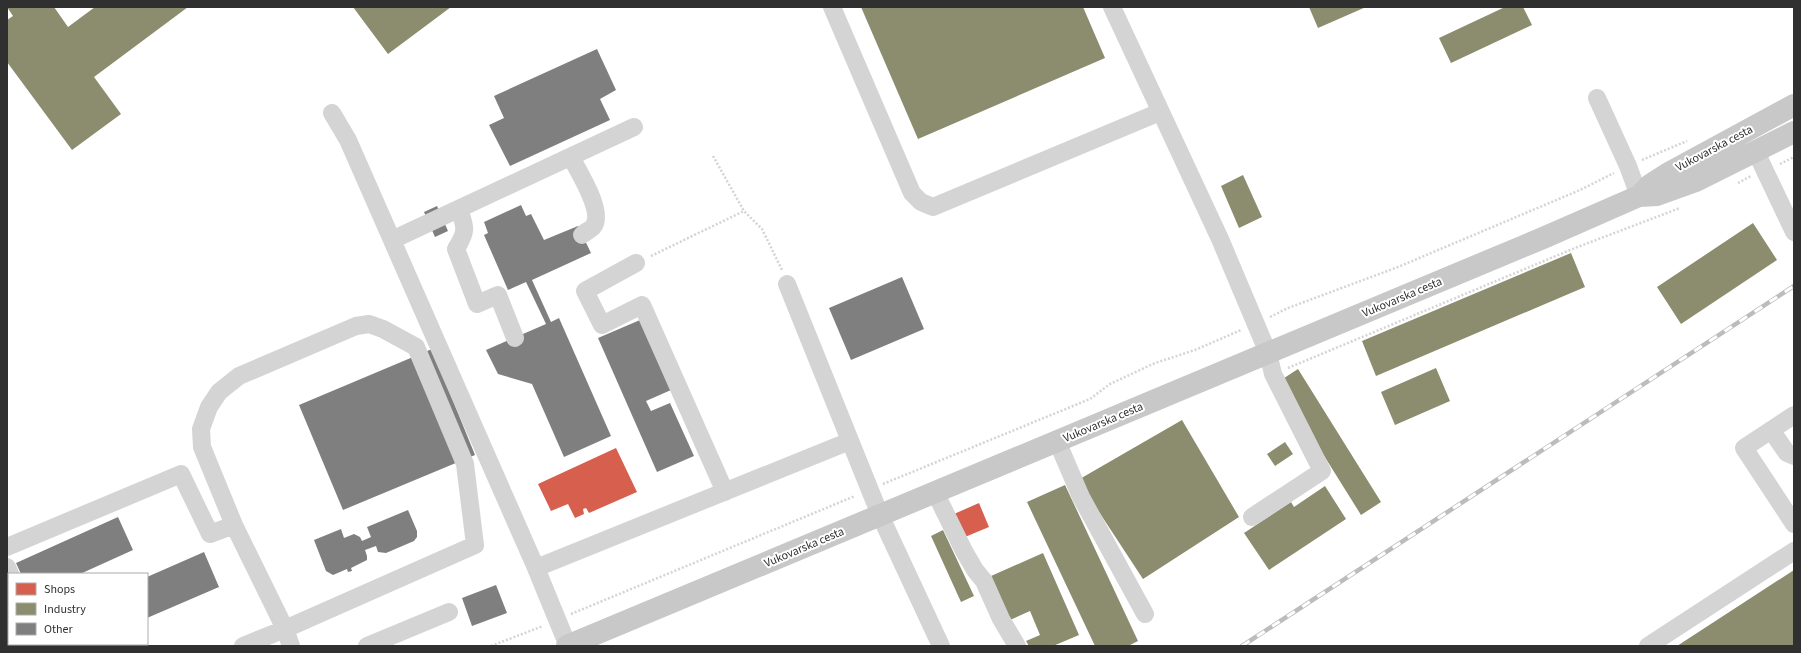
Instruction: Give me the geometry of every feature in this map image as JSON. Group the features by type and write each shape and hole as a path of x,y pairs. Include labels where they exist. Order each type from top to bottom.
{"main road":[{"name":"Vukovarska cesta","path":"1639,196 1650,185 1666,174 1794,105"},
{"name":"Vukovarska cesta","path":"568,646 1543,238 1639,196 1657,195 1760,161 1794,132"}],"lane":[{"path":"832,7 912,194 921,202 933,206 1160,112"},
{"path":"1112,7 1220,239 1268,353 1273,374 1322,471 1252,517"},
{"path":"1597,98 1628,166 1639,196"},
{"path":"332,113 348,140 536,568 568,646"},
{"path":"392,240 634,128"},
{"path":"571,157 595,206 596,219 593,227 582,234"},
{"path":"1760,161 1794,232"},
{"path":"459,209 465,225 464,236 456,249 477,304 498,295 515,338"},
{"path":"636,263 585,291 602,325 642,305 725,492"},
{"path":"787,284 880,516 941,646"},
{"path":"243,646 285,629 475,545 465,464 416,347 383,329 368,324 356,326 239,376 219,392 209,407 201,429 202,447 234,525 285,629 291,646"},
{"path":"1794,415 1744,448 1794,524"},
{"path":"1771,430 1787,453 1794,456"},
{"path":"536,568 850,441"},
{"path":"1057,441 1081,496 1145,614"},
{"path":"7,547 181,474 210,534 234,525"},
{"path":"936,492 964,552 984,581 1001,619 1017,646"},
{"path":"1648,646 1794,551"},
{"path":"367,646 448,612"}],"path":[{"path":"491,646 1090,399 1110,384 1155,362 1195,350 1288,308 1398,267 1580,190 1628,166 1690,139"},
{"path":"713,156 744,211 762,229 778,261 787,284"},
{"path":"1736,183 1760,161 1794,157"},
{"path":"1273,374 1568,251 1687,205"},
{"path":"636,263 744,211"}],"building: Shops":[{"path":"616,448 637,492 589,513 586,508 583,509 584,514 575,518 568,504 551,511 538,484"},
{"path":"979,503 989,527 965,537 954,514"}],"building: Industry":[{"path":"7,7 54,7 68,27 95,7 188,7 94,77 121,114 72,150 7,62 7,20 13,16"},
{"path":"353,7 451,7 388,54"},
{"path":"861,7 1083,7 1105,58 918,139"},
{"path":"1309,7 1366,7 1318,28"},
{"path":"1505,7 1523,7 1532,25 1451,63 1439,38"},
{"path":"1243,175 1262,217 1239,228 1221,186"},
{"path":"1753,223 1777,260 1681,324 1657,287"},
{"path":"1571,253 1585,287 1376,376 1362,341"},
{"path":"1436,368 1450,401 1395,425 1381,392"},
{"path":"1298,369 1381,502 1361,515 1278,382"},
{"path":"1182,420 1239,517 1143,579 1078,480"},
{"path":"1285,442 1293,454 1275,466 1267,454"},
{"path":"1065,485 1138,641 1128,646 1095,646 1027,502"},
{"path":"1325,486 1346,519 1269,570 1244,533 1291,502 1294,507"},
{"path":"943,530 974,596 961,602 931,536"},
{"path":"1043,553 1079,635 1053,646 1029,646 1026,641 1040,635 1030,611 1010,620 991,576"},
{"path":"1794,570 1794,646 1677,646"}],"building: Other":[{"path":"597,49 616,90 600,99 610,120 510,166 489,125 504,118 494,96"},
{"path":"521,205 526,216 531,214 544,240 578,226 591,253 532,280 551,322 559,318 611,436 564,457 532,384 498,374 486,350 546,324 526,282 508,290 484,235 488,233 484,222"},
{"path":"437,206 448,231 435,237 424,212"},
{"path":"902,277 924,329 851,360 829,308"},
{"path":"640,320 671,390 646,401 651,411 670,403 694,456 657,472 598,338"},
{"path":"432,349 475,455 343,510 299,405"},
{"path":"408,510 417,531 417,537 414,541 386,553 378,552 376,546 365,550 367,560 351,568 352,571 348,572 347,569 333,575 326,571 314,540 341,529 344,538 354,534 360,537 362,541 371,537 367,527"},
{"path":"118,517 133,550 82,573 21,573 16,563"},
{"path":"204,552 219,587 148,618 148,577"},
{"path":"496,585 507,613 472,626 462,598"},
{"path":"50,645 86,645 83,646"}],"railway":[{"path":"1242,646 1794,286"}]}
